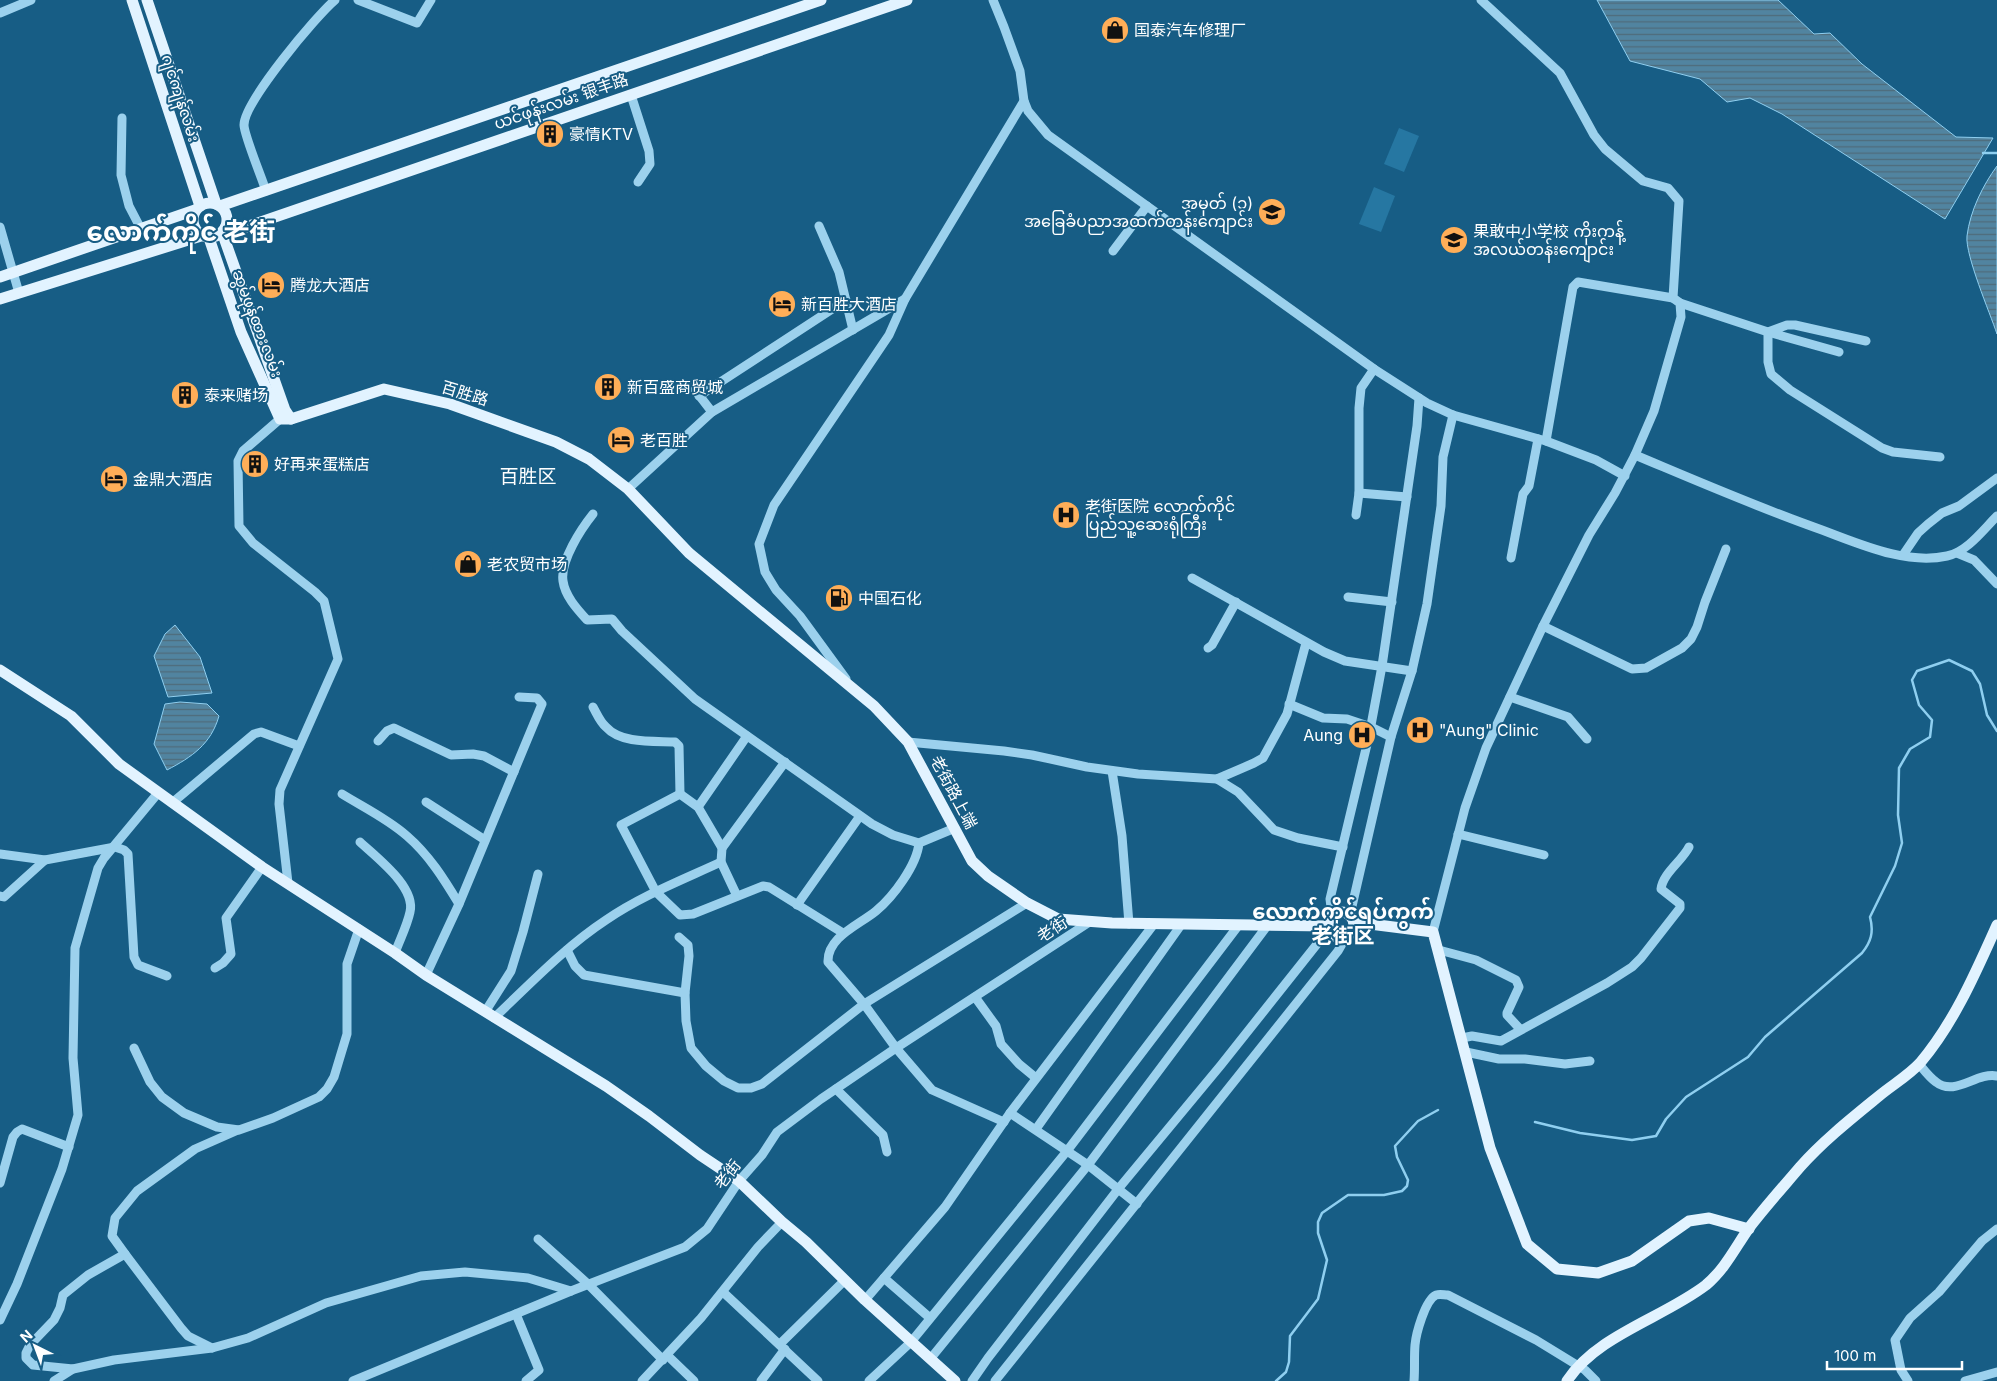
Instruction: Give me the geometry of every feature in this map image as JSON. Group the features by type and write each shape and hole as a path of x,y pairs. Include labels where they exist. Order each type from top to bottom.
{"main road":[{"name":"ဂျင်ကျန်လမ်း","path":"132,0 198,208"},
{"name":"ဂျင်ကျန်လမ်း","path":"147,0 218,205"},
{"name":"ယင်ဖုန်းလမ်း 银丰路","path":"218,205 821,0"},
{"name":"ယင်ဖုန်းလမ်း 银丰路","path":"224,230 246,227 907,0"},
{"path":"138,20 152,15"},
{"path":"0,277 141,229 205,204 218,205 226,216 224,230 218,236 205,237 0,299"},
{"path":"198,208 192,221 193,227 205,237"},
{"name":"ဆွမ်ဖုန်ထားလမ်း","path":"224,230 285,416"},
{"name":"ဆွမ်ဖုန်ထားလမ်း","path":"205,237 241,332 285,416"},
{"name":"百胜路","path":"285,416 384,389 390,390 450,404 556,442 589,459 628,490"},
{"name":"老街路上端","path":"628,490 689,552 874,706 908,742 972,861 988,876 1027,903 1058,918 1128,924 1238,926 1330,924"},
{"path":"0,670 71,716 119,764 262,867 359,929 426,975 606,1086 700,1155 739,1181 806,1242 865,1300 955,1381"},
{"path":"1352,918 1353,931 1346,937 1336,937 1330,924 1343,912 1352,918 1433,932 1490,1148 1527,1244 1557,1269 1598,1273 1624,1264 1632,1261 1690,1221 1709,1218 1749,1229"},
{"path":"1567,1381 1578,1366 1597,1350 1628,1330 1662,1314 1706,1285 1736,1250 1749,1229 1814,1152 1919,1064 1940,1036 1968,987 1997,925"}],"street":[{"path":"0,13 31,0"},
{"path":"266,190 244,126 247,112 296,44 322,12 335,0"},
{"path":"358,0 416,23 431,0"},
{"path":"993,0 1020,71 1024,101 1033,118 1048,135 1374,369 1418,398 1453,415 1542,440 1596,460 1625,476"},
{"path":"1433,932 1458,834 1486,748 1543,626 1590,535 1625,476 1635,455 1654,411 1681,318 1676,301 1679,201 1668,188 1643,182 1606,149 1594,135 1560,73 1480,0"},
{"path":"631,95 649,151 650,164 638,182"},
{"path":"851,686 800,616 776,590 765,572 760,544 774,505 889,335 905,299 1024,101"},
{"path":"122,118 121,175 129,206 141,229"},
{"path":"1113,251 1147,206"},
{"path":"818,226 839,272 853,330"},
{"path":"0,227 19,293"},
{"path":"1511,558 1523,494 1529,486 1542,440 1573,287 1578,282 1676,301 1768,332 1839,352"},
{"path":"628,490 712,412 905,299"},
{"path":"699,396 846,300"},
{"path":"1768,332 1787,325 1796,325 1866,341"},
{"path":"1768,332 1768,362 1771,374 1790,390 1882,448 1893,452 1940,457"},
{"path":"1356,515 1359,493 1358,408 1361,388 1374,369"},
{"path":"692,386 712,412"},
{"path":"972,1381 1119,1188 1221,1065 1330,924 1330,899 1371,727 1382,666 1417,426 1418,398"},
{"path":"1352,918 1391,737 1412,670 1426,604 1441,506 1443,457 1453,415"},
{"path":"285,416 243,451 238,461 239,526 253,542 324,600 338,659 280,790 279,804 288,884"},
{"path":"1635,455 1784,516 1872,548 1903,555 1924,558 1957,553 1997,516"},
{"path":"1903,555 1918,533 1928,524 1942,513 1968,500 1997,478"},
{"path":"1359,493 1407,498"},
{"path":"593,514 579,533 563,570 563,582 574,605 586,620 612,619 622,632 695,699 860,816 893,835 919,844 955,828"},
{"path":"1543,626 1632,669 1646,668 1682,648 1691,638 1697,627 1726,549"},
{"path":"1957,553 1974,560 1997,584"},
{"path":"1192,578 1306,643 1344,661 1412,670"},
{"path":"1348,597 1392,602"},
{"path":"1208,648 1212,645 1236,602"},
{"path":"908,742 1004,750 1112,771 1217,779 1254,764 1263,758 1280,729 1290,704 1306,643"},
{"path":"426,975 542,704 537,698 519,697"},
{"path":"1510,697 1568,717 1587,739"},
{"path":"1290,704 1323,718 1347,719 1371,727 1391,737"},
{"path":"593,707 604,726 613,734 630,739 675,742 679,746 680,794"},
{"path":"378,741 394,728 451,756 473,754 484,756 514,772"},
{"path":"172,803 254,734 261,732 299,746"},
{"path":"698,807 746,736"},
{"path":"737,896 721,862 722,848 785,762"},
{"path":"1112,771 1121,829 1128,924"},
{"path":"1217,779 1238,792 1274,830 1298,838 1342,847"},
{"path":"0,1320 21,1275 62,1169 78,1115 73,1058 75,948 98,868 104,858 158,793"},
{"path":"342,794 406,834 424,852 458,904"},
{"path":"680,794 698,807 722,848"},
{"path":"680,794 621,825 656,892 680,915 685,916 763,886 769,887 843,933"},
{"path":"426,802 485,840"},
{"path":"797,905 860,816"},
{"path":"1458,834 1544,855"},
{"path":"360,842 398,878 410,898 411,911 395,953"},
{"path":"919,844 918,854 893,893 878,910 843,933 830,950 827,956 828,962 932,1090 972,1106 1004,1122"},
{"path":"0,854 45,860 114,847 124,850 128,854 134,957 138,965 167,976"},
{"path":"1462,1038 1472,1036 1501,1041 1607,983 1632,967 1680,908 1680,904 1676,900 1661,889 1662,882 1690,847"},
{"path":"0,896 4,897 45,860"},
{"path":"489,1015 606,920 656,892 721,862"},
{"path":"215,968 231,954 226,918 262,867"},
{"path":"489,1015 511,970 524,932 538,874"},
{"path":"679,937 688,945 689,956 684,993 686,1021 691,1048 706,1066 724,1081 738,1088 751,1088 762,1084 864,1004 1027,903"},
{"name":"老街","path":"353,1381 588,1284 685,1247 707,1229 739,1181 762,1156 777,1132 896,1048 1091,921"},
{"path":"865,1300 944,1207 1010,1113 1154,924"},
{"path":"1036,1130 1181,925"},
{"path":"868,1381 911,1342 1067,1151 1238,926"},
{"path":"931,1358 1088,1165 1267,926"},
{"path":"212,1348 188,1336 125,1254 112,1236 116,1218 137,1191 195,1150 239,1130 296,1108 319,1097 328,1089 334,1077 347,1034 347,964 359,929"},
{"path":"996,1381 1338,950 1346,937"},
{"path":"567,950 575,966 584,975 684,993"},
{"path":"1439,950 1476,960 1516,980 1519,987 1507,1012 1520,1029"},
{"path":"975,997 996,1026 1001,1044 1019,1064 1036,1078"},
{"path":"134,1048 150,1082 162,1097 184,1113 217,1128 239,1130"},
{"path":"1466,1052 1499,1059 1525,1058 1565,1064 1590,1061"},
{"path":"1919,1064 1936,1082 1946,1087 1958,1086 1989,1074 1997,1076"},
{"path":"836,1089 883,1135 888,1152"},
{"path":"1010,1113 1088,1165 1137,1204"},
{"path":"0,1183 13,1137 22,1129 69,1147"},
{"path":"642,1381 723,1292 758,1247 782,1222"},
{"path":"1908,1381 1901,1370 1895,1340 1910,1318 1939,1292 1982,1241 1997,1229"},
{"path":"538,1239 665,1357 694,1381"},
{"path":"125,1254 88,1276 63,1295 60,1308 54,1320 30,1345 26,1358 33,1364 73,1369 114,1360 212,1348 248,1338 326,1303 421,1276 464,1272 519,1277 571,1291"},
{"path":"884,1278 930,1318"},
{"path":"761,1381 782,1346 845,1280"},
{"path":"723,1292 818,1381"},
{"path":"1414,1381 1415,1344 1418,1328 1432,1298 1441,1295 1448,1295 1495,1318 1578,1366 1596,1381"},
{"path":"516,1314 539,1370 526,1381"},
{"path":"54,1381 73,1369"},
{"path":"1965,1381 1997,1372"}],"shaded area":[{"path":"1597,0 1778,0 1814,34 1830,33 1862,64 1956,137 1993,138 1945,219 1782,114 1750,98 1727,102 1700,79 1630,61"},
{"path":"1399,128 1419,136 1404,172 1384,164"},
{"path":"1997,166 1997,334 1974,270 1967,245 1967,236 1971,217 1978,199"},
{"path":"1374,187 1395,196 1381,232 1359,224"},
{"path":"175,625 200,657 212,693 168,697 154,656 165,634"},
{"path":"180,702 207,704 219,716 206,742 192,755 167,770 154,744 165,704"}],"waterway":[{"path":"1983,153 1997,153"},
{"path":"1535,1122 1580,1133 1632,1140 1656,1136 1666,1119 1686,1097 1748,1057 1765,1037 1862,953 1868,945 1871,936 1870,917 1895,866 1902,843 1898,815 1899,768 1910,749 1930,737 1932,720 1919,705 1912,680 1917,671 1949,660 1972,671 1980,684 1987,715 1997,731"},
{"path":"1276,1381 1286,1372 1289,1362 1290,1336 1318,1299 1327,1260 1318,1233 1318,1222 1322,1213 1348,1195 1384,1195 1402,1191 1407,1186 1408,1180 1397,1157 1395,1146 1418,1121 1438,1110"}],"place":[{"name":"国泰汽车修理厂","path":"1115,30"},
{"name":"豪情KTV","path":"550,134"},
{"name":"အမှတ် (၁) အခြေခံပညာအထက်တန်းကျောင်း","path":"1272,212"},
{"name":"果敢中小学校 ကိုးကန့် အလယ်တန်းကျောင်း","path":"1454,240"},
{"name":"腾龙大酒店","path":"271,285"},
{"name":"新百胜大酒店","path":"782,304"},
{"name":"新百盛商贸城","path":"608,387"},
{"name":"泰来赌场","path":"185,395"},
{"name":"老百胜","path":"621,440"},
{"name":"好再来蛋糕店","path":"255,464"},
{"name":"金鼎大酒店","path":"114,479"},
{"name":"老街医院 လောက်ကိုင် ပြည်သူ့ဆေးရုံကြီး","path":"1066,515"},
{"name":"老农贸市场","path":"468,564"},
{"name":"中国石化","path":"839,598"},
{"name":"\"Aung\" Clinic","path":"1420,730"},
{"name":"Aung","path":"1362,735"}],"district":[{"name":"လောက်ကိုင် 老街","path":"181,232"},
{"name":"百胜区","path":"528,476"},
{"name":"လောက်ကိုင်ရပ်ကွက် 老街区","path":"1343,924"}]}
